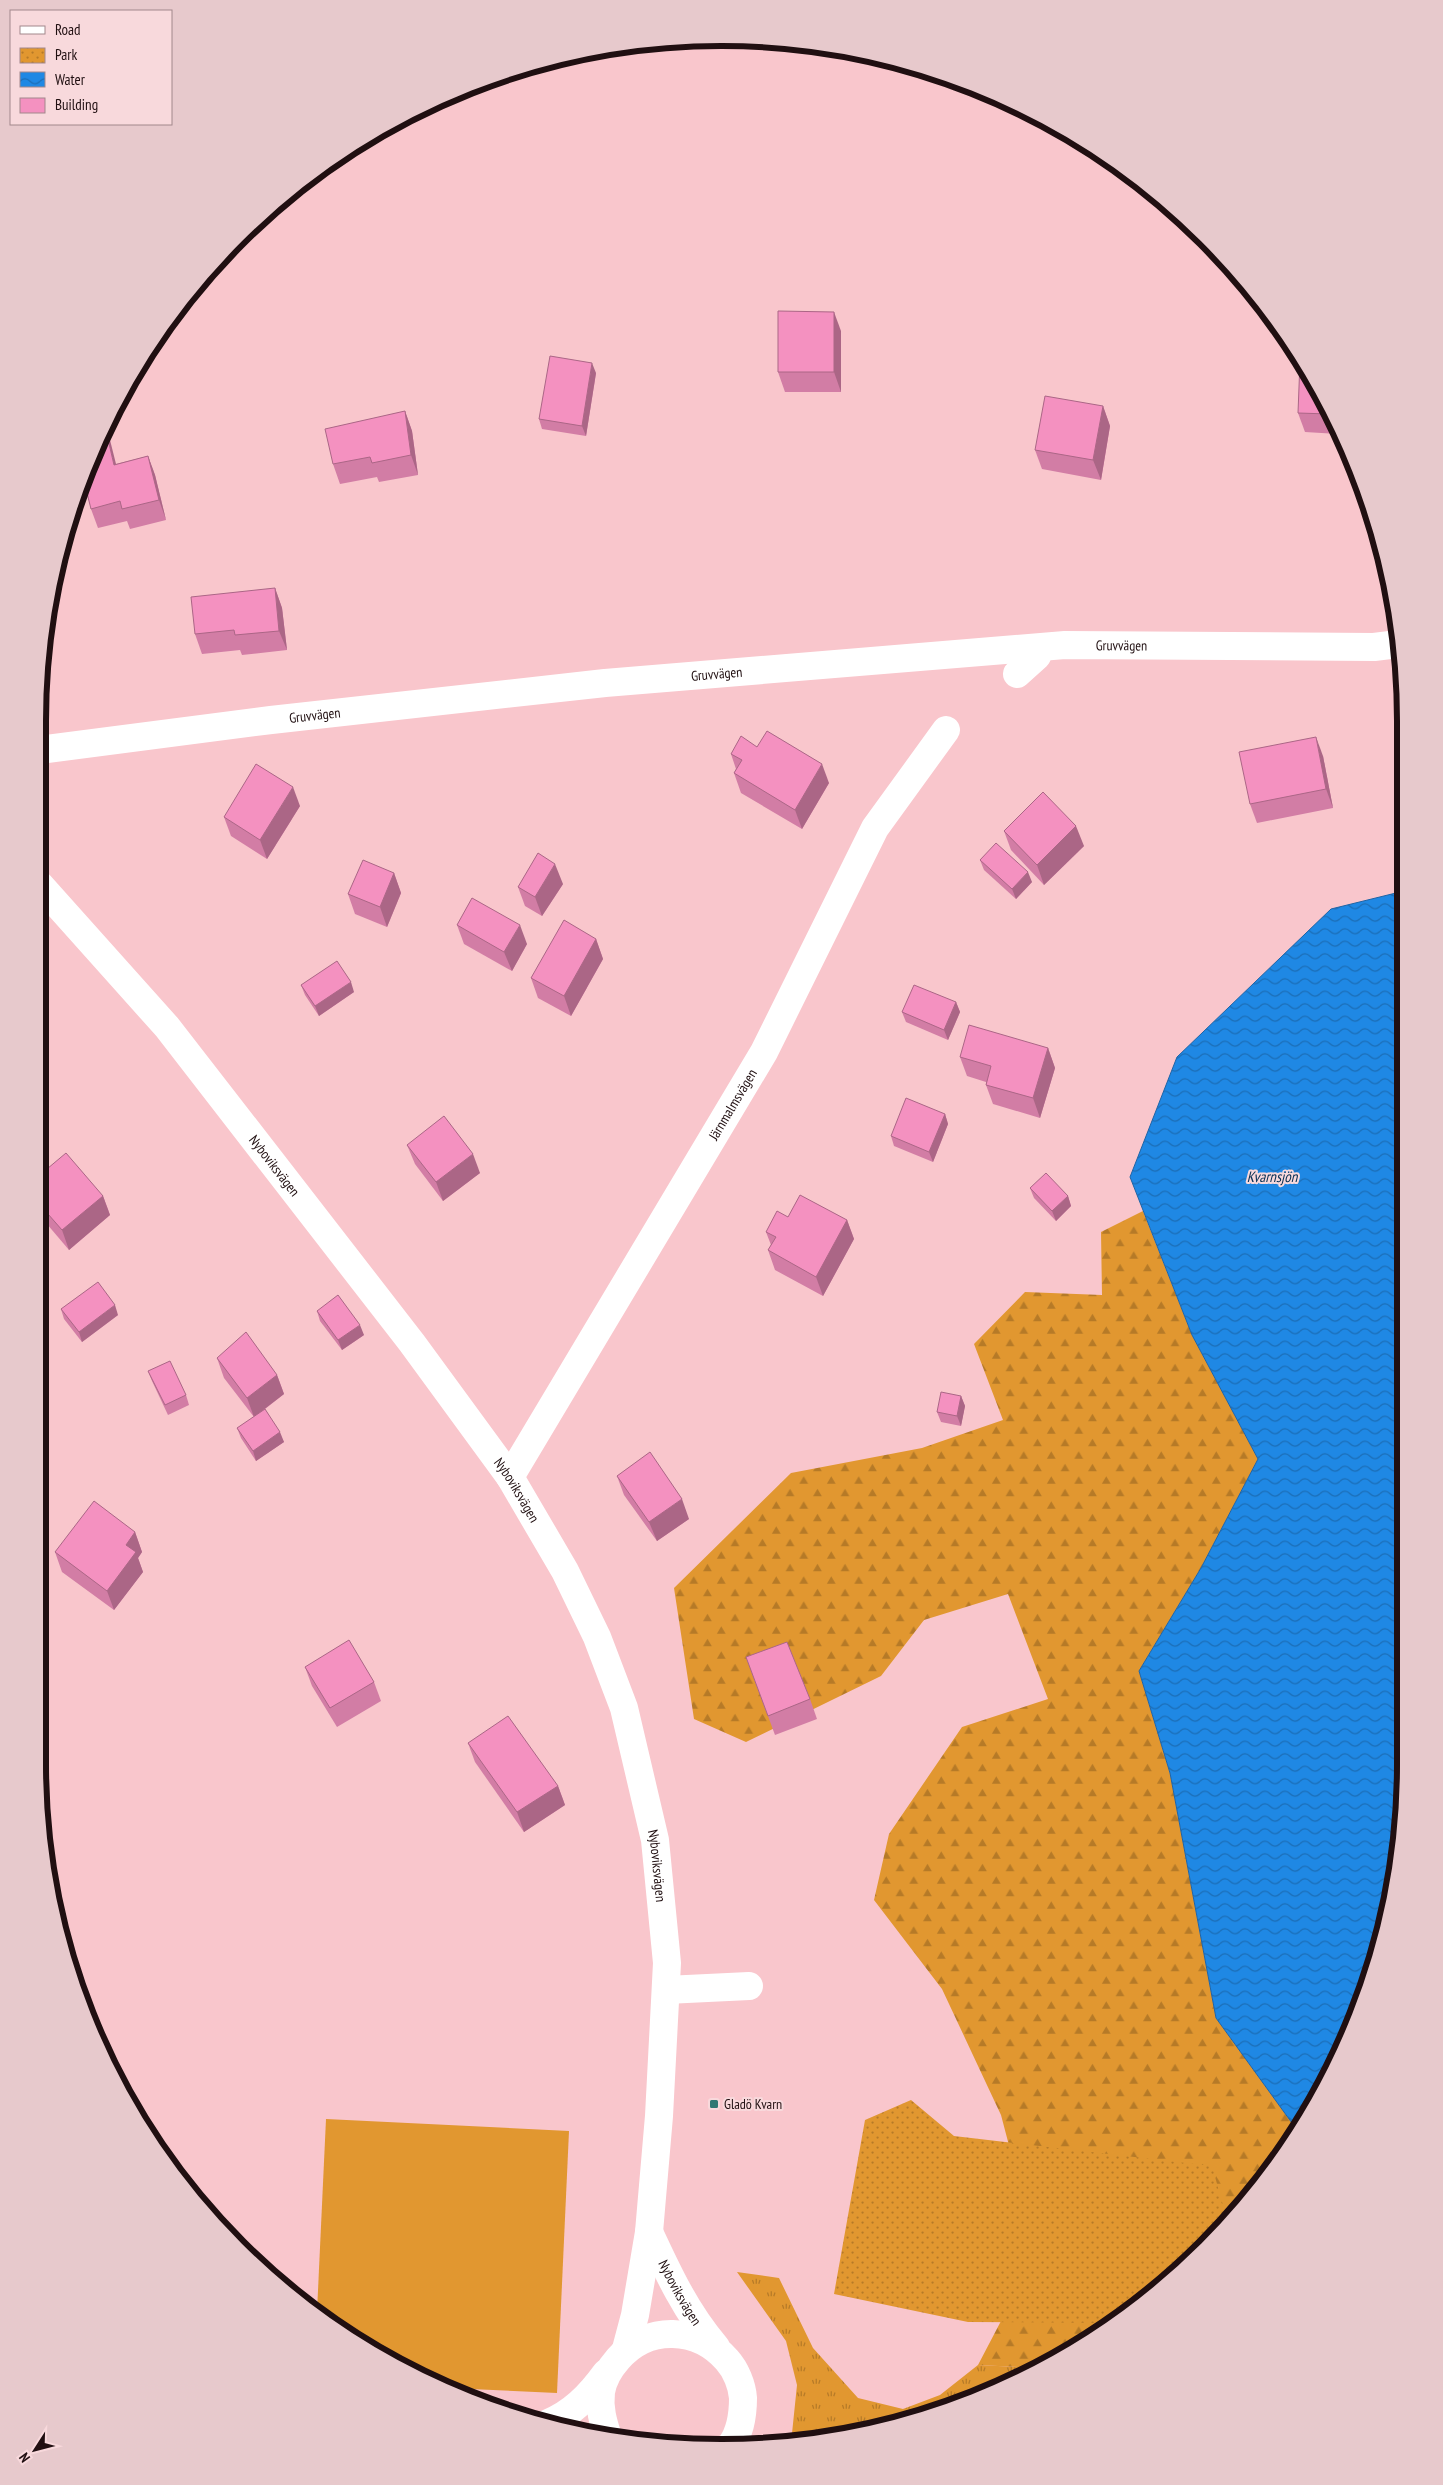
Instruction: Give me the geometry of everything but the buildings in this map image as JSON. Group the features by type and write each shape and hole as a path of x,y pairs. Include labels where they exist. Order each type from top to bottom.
{"street":[{"name":"Gruvvägen","path":"46,749 271,720 605,683 1065,645 1374,647 1392,645"},
{"path":"1017,674 1037,656"},
{"name":"Järnmalmsvägen","path":"510,1477 764,1052 875,828 946,730"},
{"name":"Nyboviksvägen","path":"46,892 168,1027 412,1343 510,1477 565,1571 598,1637 624,1708 655,1840 667,1963 659,2116 649,2232 635,2315 618,2359 601,2391 601,2415 605,2428"},
{"path":"666,1990 750,1986"},
{"name":"Nyboviksvägen","path":"649,2232 677,2294 700,2329 733,2367 743,2390 743,2414 736,2438"},
{"path":"559,2419 588,2397 618,2359 648,2337 672,2333 696,2337 717,2348"}],"green space":[{"path":"1143,1211 1192,1335 1258,1459 1201,1568 1139,1671 1170,1773 1216,2018 1292,2124 1257,2175 1229,2209 1167,2271 1133,2299 1097,2325 1023,2367 978,2365 1037,2252 1001,2115 942,1989 874,1900 889,1834 962,1727 1048,1699 1008,1594 924,1620 881,1676 746,1742 694,1719 674,1588 791,1473 922,1448 1003,1420 974,1344 1025,1292 1102,1295 1101,1232"},
{"path":"911,2100 954,2136 1212,2166 1225,2213 1167,2271 1100,2323 968,2322 834,2294 865,2120"},
{"path":"326,2119 569,2131 557,2393 468,2389 423,2369 384,2348 346,2325 317,2304"},
{"path":"737,2272 779,2278 813,2348 858,2398 903,2409 940,2395 978,2365 1023,2367 939,2403 896,2416 853,2426 792,2435 797,2385 786,2341"}],"water":[{"name":"Kvarnsjön","path":"1397,893 1397,1764 1391,1852 1374,1938 1361,1981 1345,2022 1327,2062 1292,2124 1216,2018 1170,1773 1139,1671 1201,1568 1258,1459 1192,1335 1130,1177 1177,1057 1331,909"}],"place":[{"name":"Gladö Kvarn","path":"714,2104"}]}
